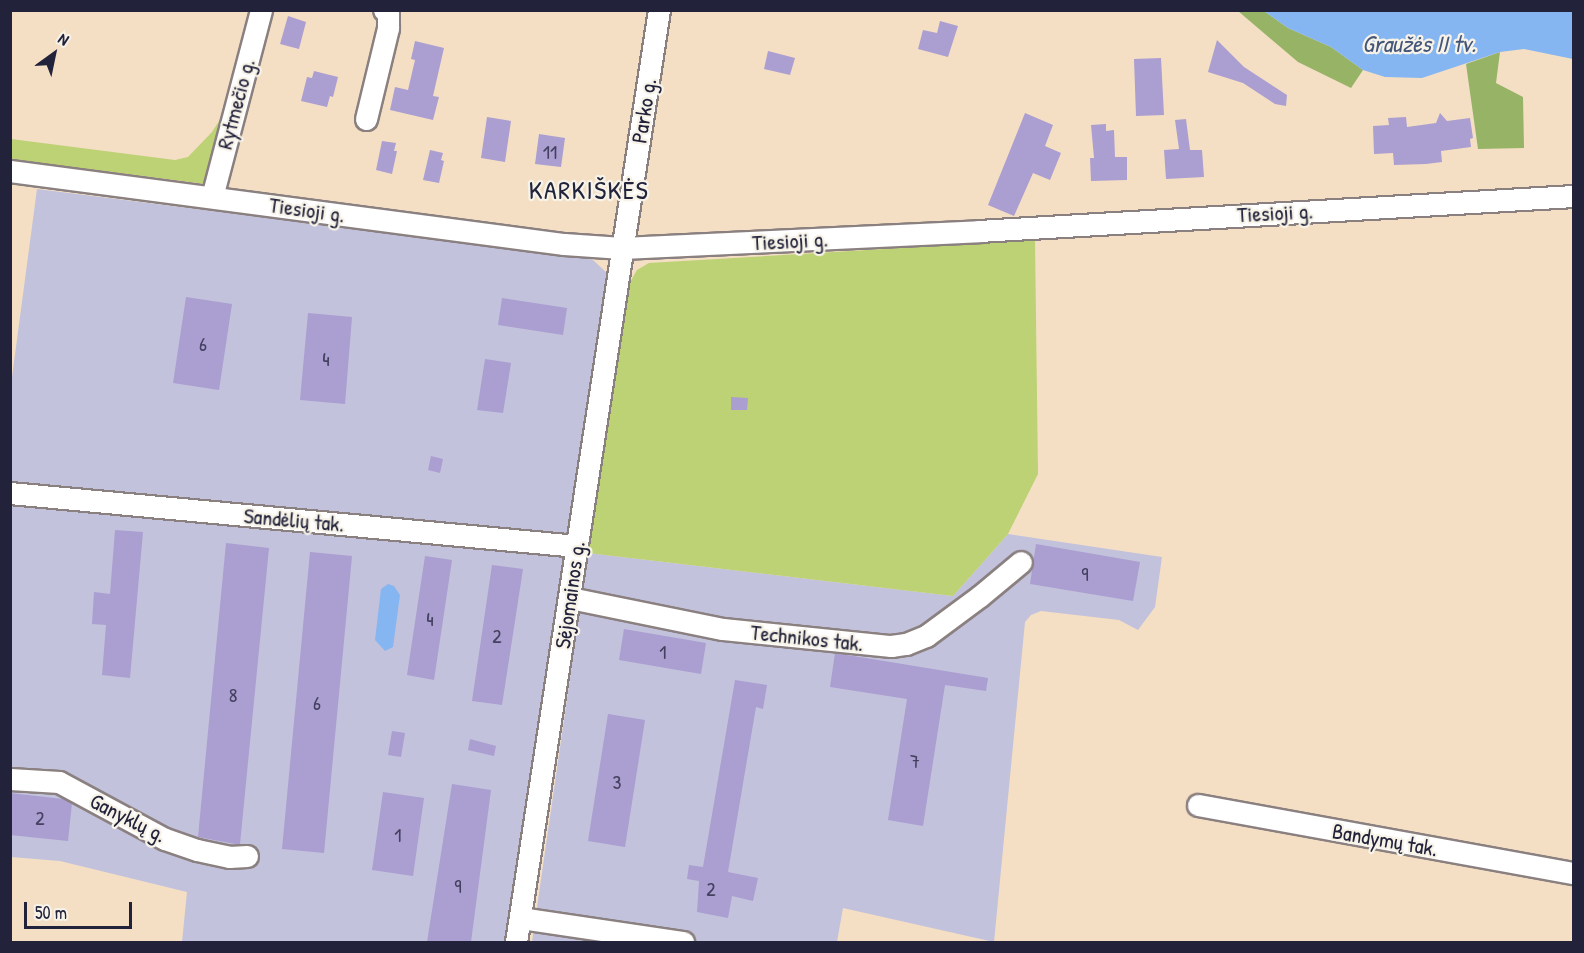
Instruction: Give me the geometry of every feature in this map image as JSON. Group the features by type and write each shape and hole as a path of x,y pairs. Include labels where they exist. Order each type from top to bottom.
{"street":[{"name":"Rytmečio g.","path":"212,197 261,10"},
{"path":"366,119 388,28 388,11 384,10"},
{"name":"Parko g.","path":"622,248 660,10"},
{"name":"Tiesioji g.","path":"10,171 564,244 622,248 967,232 1574,196"},
{"name":"Sėjomainos g.","path":"516,942 622,248"},
{"name":"Sandėlių tak.","path":"10,493 577,546"},
{"name":"Technikos tak.","path":"570,598 723,630 891,646 906,644 926,636 1021,562"},
{"name":"Ganyklų g.","path":"10,779 59,782 165,838 197,850 229,857 247,856"},
{"name":"Bandymų tak.","path":"1198,805 1574,873"},
{"path":"520,918 683,942"}],"shaded area":[{"path":"37,189 592,259 608,274 609,287 506,942 182,942 187,892 60,861 11,857 10,392"},
{"path":"1008,534 1162,557 1155,607 1138,630 1119,620 1041,611 1031,615 1025,622 994,942 843,908 837,942 532,942 588,553 953,596"}],"green space":[{"path":"1238,11 1264,11 1288,28 1331,47 1363,70 1351,88 1298,62"},
{"path":"1500,52 1496,83 1523,97 1524,148 1478,149 1466,64"},
{"path":"232,101 205,184 11,159 11,139 175,160 188,157 212,132"},
{"path":"1035,240 1038,474 1008,534 953,596 588,553 629,284 637,270 649,263"}],"water":[{"name":"Graužės II tv.","path":"1264,11 1573,11 1573,59 1524,49 1500,52 1422,78 1385,77 1363,70 1331,47 1288,28"},
{"path":"388,584 394,586 400,595 393,647 385,651 375,640 381,589"}],"building":[{"path":"288,16 306,22 299,49 280,44"},
{"path":"940,21 958,26 948,57 918,49 923,30 937,33"},
{"path":"1217,40 1244,67 1287,95 1286,106 1275,104 1243,83 1208,72"},
{"path":"415,41 444,48 433,96 439,97 433,120 390,110 395,87 408,90 415,60 411,59"},
{"path":"768,51 795,58 790,75 764,69"},
{"path":"1161,58 1164,115 1136,116 1134,59"},
{"path":"314,71 338,77 333,97 330,96 327,107 301,101 307,77 312,78"},
{"path":"1025,113 1053,125 1045,146 1061,153 1050,180 1033,173 1014,216 988,205"},
{"path":"1440,113 1447,121 1470,118 1473,138 1470,139 1471,147 1441,151 1442,162 1426,164 1394,165 1393,153 1374,154 1373,126 1389,125 1388,118 1406,117 1407,127 1436,123"},
{"path":"487,117 511,121 505,162 481,158"},
{"path":"1186,119 1190,150 1202,150 1204,177 1166,179 1164,150 1179,149 1175,120"},
{"path":"1106,124 1106,131 1114,130 1115,157 1127,157 1127,180 1091,181 1090,158 1094,158 1091,125"},
{"path":"539,134 565,138 561,167 535,164"},
{"path":"382,141 396,143 394,151 397,151 392,174 376,170"},
{"path":"430,150 443,153 441,160 444,161 439,183 423,180"},
{"path":"186,297 232,304 219,390 173,383"},
{"path":"502,298 567,308 563,335 498,325"},
{"path":"308,313 352,317 345,404 300,400"},
{"path":"485,359 511,363 503,413 477,410"},
{"path":"731,397 748,398 747,410 731,410"},
{"path":"431,456 443,459 440,473 428,470"},
{"path":"115,530 143,532 130,678 102,675 106,625 92,624 94,592 110,594"},
{"path":"226,543 269,548 240,844 198,837"},
{"path":"1036,544 1140,562 1133,601 1030,584"},
{"path":"310,552 352,556 324,853 282,849"},
{"path":"425,556 452,560 434,680 407,675"},
{"path":"492,565 523,569 502,705 472,701"},
{"path":"624,629 706,643 701,674 619,660"},
{"path":"835,653 988,678 986,691 945,685 923,826 888,820 907,699 830,687"},
{"path":"735,680 767,685 763,709 756,707 728,872 758,878 753,901 732,896 728,918 697,912 699,881 687,879 689,865 703,867"},
{"path":"608,714 645,720 625,847 588,841"},
{"path":"392,731 405,733 401,757 388,755"},
{"path":"470,739 496,746 494,756 468,750"},
{"path":"452,784 491,790 471,942 427,942"},
{"path":"383,792 424,798 413,876 372,870"},
{"path":"10,793 63,799 72,803 68,841 10,835"}],"district":[{"name":"KARKIŠKĖS","path":"589,190"}]}
